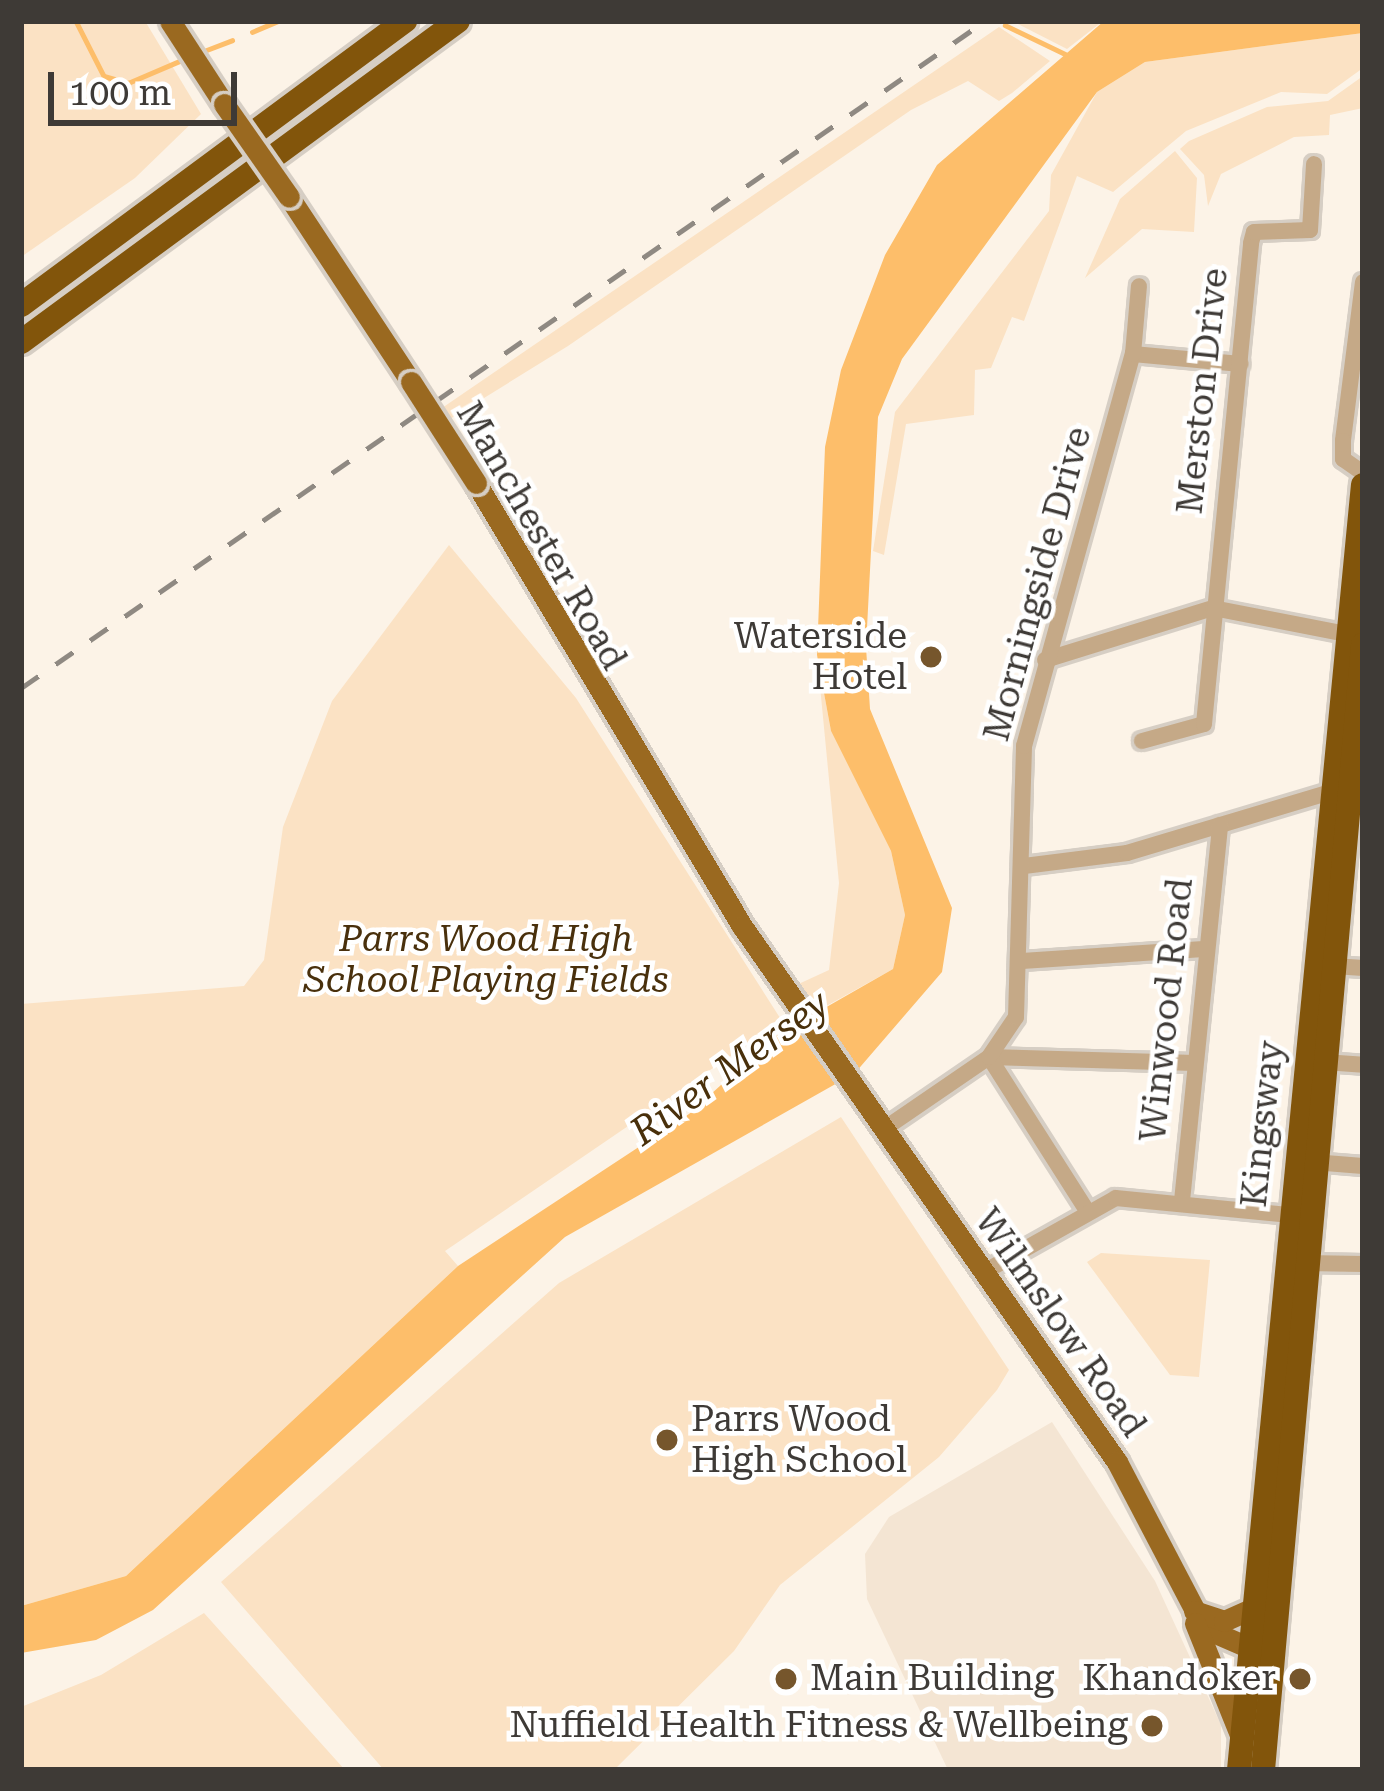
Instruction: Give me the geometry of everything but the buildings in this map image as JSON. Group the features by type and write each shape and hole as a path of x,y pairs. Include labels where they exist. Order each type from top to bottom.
{"highway":[{"path":"21,305 405,21"},
{"path":"21,342 458,21"},
{"path":"21,359 76,303"},
{"name":"Kingsway","path":"1239,1770 1264,1654 1256,1607 1290,1215 1348,786 1363,485"},
{"name":"Kingsway","path":"1266,1765 1264,1654 1334,966 1352,873 1348,786"}],"main road":[{"name":"Manchester Road","path":"170,21 476,483 561,639 852,1086"},
{"name":"Wilmslow Road","path":"852,1086 1117,1462 1193,1610 1242,1740"},
{"path":"1193,1610 1224,1621 1256,1607"},
{"name":"Wilmslow Road","path":"1193,1610 1222,1642 1264,1654"}],"street":[{"name":"Merston Drive","path":"1142,741 1204,724 1254,232 1310,230 1314,164"},
{"path":"1363,282 1343,459 1363,473"},
{"name":"Morningside Drive","path":"884,1129 989,1057 1016,1017 1022,961 1024,746 1133,355 1139,286"},
{"path":"1133,355 1241,364"},
{"path":"1045,660 1213,608 1289,616 1357,638"},
{"path":"1024,866 1127,853 1348,786"},
{"name":"Winwood Road","path":"1182,1201 1220,825"},
{"path":"1022,961 1204,949"},
{"path":"1334,966 1363,968"},
{"path":"989,1057 1195,1063"},
{"path":"989,1057 1084,1206"},
{"path":"1324,1062 1363,1065"},
{"path":"1313,1162 1363,1166"},
{"path":"984,1272 1084,1206 1182,1201 1290,1215"},
{"path":"1305,1263 1363,1264"}],"shaded area":[{"path":"1104,21 1363,21 1363,33 1145,62 1097,92 902,359 878,417 866,647 870,709 952,908 942,972 855,1073 565,1237 153,1610 96,1640 21,1653 21,1606 126,1576 458,1266 689,1114 774,1037 893,969 905,915 891,851 831,731 817,655 825,447 841,370 885,255 937,165"},
{"path":"1052,1422 1155,1581 1221,1725 1221,1770 948,1770 867,1599 865,1554 889,1517"}],"green space":[{"path":"21,21 145,21 201,114 135,178 21,257"},
{"path":"1012,21 1103,21 1067,49"},
{"path":"999,27 1050,61 1012,93 999,101 968,81 911,110 568,346 450,419 442,408"},
{"path":"1363,33 1363,68 1327,94 1281,92 1186,131 1113,192 1077,176 1024,321 1012,317 991,368 975,370 974,415 906,424 884,555 873,551 895,412 1049,211 1051,175 1097,92 1145,62"},
{"path":"1363,76 1363,108 1330,115 1329,135 1294,137 1221,174 1208,206 1204,175 1180,149 1189,141 1267,107 1328,101"},
{"path":"1175,151 1197,178 1194,232 1142,229 1085,278 1120,199"},
{"name":"Parrs Wood High School Playing Fields","path":"449,545 576,698 782,1021 445,1251 458,1266 126,1576 21,1606 21,1004 244,986 264,960 283,827 332,701"},
{"path":"817,655 831,731 891,851 905,915 893,969 812,1014 792,987 829,970 839,883"},
{"name":"Parrs Wood High School","path":"841,1117 1009,1370 997,1390 939,1457 780,1585 734,1651 614,1770 384,1770 221,1582 559,1283"},
{"path":"1101,1253 1210,1260 1199,1377 1170,1375 1087,1262"},
{"path":"204,1613 345,1770 21,1770 21,1707 101,1675"}],"waterway":[{"path":"76,21 104,76 128,83 182,60"},
{"path":"252,32 278,21"},
{"path":"1005,25 1065,54"},
{"path":"204,51 232,40"}],"railway":[{"path":"21,688 985,21"}],"place":[{"name":"Waterside Hotel","path":"931,657"},
{"name":"Parrs Wood High School","path":"667,1440"},
{"name":"Main Building","path":"786,1679"},
{"name":"Khandoker","path":"1300,1679"},
{"name":"Nuffield Health Fitness & Wellbeing","path":"1152,1726"}],"water label":[{"name":"River Mersey","path":"730,1068"}]}
